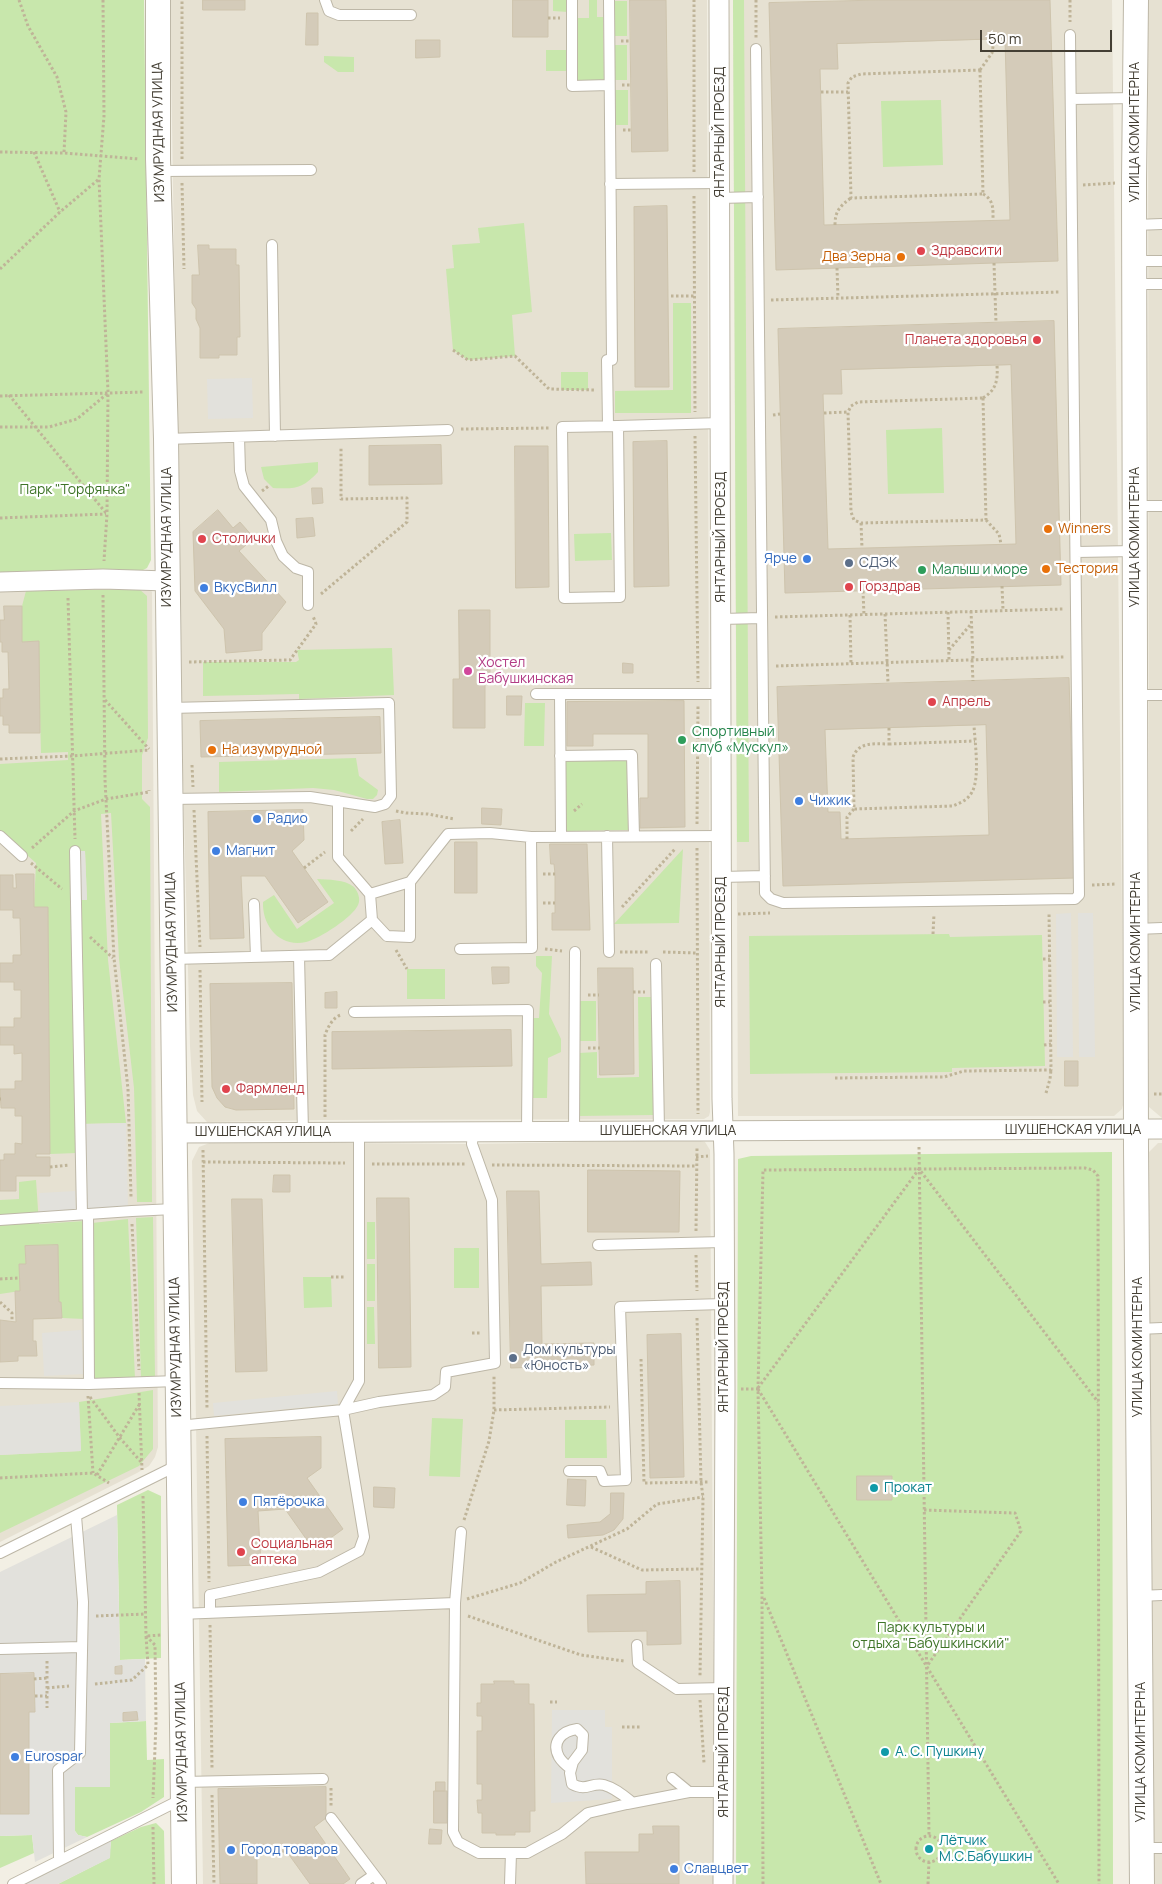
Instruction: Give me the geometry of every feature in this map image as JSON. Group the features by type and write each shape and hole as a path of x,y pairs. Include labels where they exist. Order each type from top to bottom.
{"street":[{"name":"ИЗУМРУДНАЯ УЛИЦА","path":"158,0 159,165 166,438 174,1210 178,1382 179,1614 184,1884"},
{"name":"ЯНТАРНЫЙ ПРОЕЗД","path":"719,0 722,1130 725,1389 724,1688 714,1792 723,1884"},
{"name":"УЛИЦА КОМИНТЕРНА","path":"1136,0 1136,1130 1138,1329 1151,1595 1152,1848 1142,1884"},
{"path":"0,582 103,579 167,580"},
{"name":"ШУШЕНСКАЯ УЛИЦА","path":"174,1133 1162,1129"}],"lane":[{"path":"325,0 329,11 339,15 411,15"},
{"path":"572,0 572,86 609,85"},
{"path":"609,0 612,360 607,360 608,390 613,426 620,597 564,598 562,427 613,426 694,424 721,424"},
{"path":"756,49 765,893 771,899 780,902 1077,898 1079,886 1070,35"},
{"path":"1071,99 1136,98"},
{"path":"159,165 311,170"},
{"path":"610,184 694,183 758,197"},
{"path":"1135,225 1162,224"},
{"path":"272,245 275,436"},
{"path":"1135,260 1162,261"},
{"path":"1135,284 1162,284"},
{"path":"166,438 275,436 341,439 448,430"},
{"path":"239,437 240,472 244,486 270,520 276,541 284,556 296,568 308,572 308,605"},
{"path":"1135,506 1162,506"},
{"path":"1076,552 1136,551"},
{"path":"721,619 762,618"},
{"path":"536,694 721,694"},
{"path":"560,694 561,837"},
{"path":"1136,695 1162,695"},
{"path":"169,708 389,703 391,796 380,806 310,797 170,800"},
{"path":"560,756 632,755 634,836"},
{"path":"338,801 338,857 370,894 372,920 387,936 410,937 410,882"},
{"path":"370,894 410,882 448,834 490,832 531,838 721,836"},
{"path":"0,836 22,856"},
{"path":"607,836 608,952"},
{"path":"460,949 532,948 531,838"},
{"path":"75,852 89,1384"},
{"path":"721,877 765,876"},
{"path":"254,904 256,957"},
{"path":"172,959 329,955 372,920"},
{"path":"1136,929 1162,928"},
{"path":"574,1131 575,952"},
{"path":"298,956 303,1132"},
{"path":"656,964 660,1130"},
{"path":"354,1012 528,1010 527,1131"},
{"path":"177,1426 343,1410 379,1402 433,1395 445,1386 446,1372 494,1364 492,1200 472,1144 473,1131"},
{"path":"210,1612 210,1596 319,1572 359,1551 364,1537 343,1410 359,1381 359,1132"},
{"path":"0,1220 132,1210 174,1210"},
{"path":"598,1245 724,1242"},
{"path":"570,1471 600,1471 604,1481 626,1480 620,1307 723,1304"},
{"path":"1138,1329 1162,1328"},
{"path":"0,1383 178,1382"},
{"path":"0,1553 178,1465"},
{"path":"59,1860 58,1770 80,1753 83,1616 76,1516"},
{"path":"460,1532 455,1607 453,1832 458,1842 479,1853 527,1853 562,1834 588,1813 689,1792 714,1792"},
{"path":"179,1614 455,1607"},
{"path":"637,1645 638,1663 677,1689 724,1688"},
{"path":"0,1649 82,1647"},
{"path":"571,1769 572,1784 580,1789 604,1785 633,1803"},
{"path":"672,1778 689,1792"},
{"path":"13,1884 153,1813 183,1790 212,1781 323,1779"},
{"path":"331,1818 381,1884"},
{"path":"510,1884 511,1853"},
{"path":"361,1884 374,1875"}],"path":[{"path":"19,0 28,26 58,77 66,112 64,153"},
{"path":"47,1688 132,1680 148,1665 128,1089 114,958 104,753 103,579 107,514 108,392 99,180 104,116 103,0"},
{"path":"694,0 694,424 698,694 692,836 697,953 698,1118"},
{"path":"756,0 756,49"},
{"path":"1070,35 1070,2 1074,0"},
{"path":"983,194 980,70 992,53 994,40"},
{"path":"851,198 848,92 850,80 854,76 861,74 980,70"},
{"path":"821,92 848,92"},
{"path":"0,152 64,153 101,156 159,165 182,158"},
{"path":"34,152 60,212"},
{"path":"0,269 60,212 99,180"},
{"path":"835,225 837,210 851,198 983,194 993,204 993,220"},
{"path":"994,263 996,323"},
{"path":"837,268 838,298"},
{"path":"759,301 1073,291"},
{"path":"671,296 694,296"},
{"path":"453,350 468,360 515,356 549,389 608,390"},
{"path":"986,520 861,523 854,520 851,512 848,412 851,406 858,402 983,398 992,391 998,381 997,366"},
{"path":"0,427 49,427 77,419 108,392"},
{"path":"0,396 165,392"},
{"path":"9,395 107,514"},
{"path":"983,398 986,520 999,534 1001,544"},
{"path":"824,413 848,412"},
{"path":"448,430 562,427"},
{"path":"189,662 290,660 316,624 308,605 407,522 407,498 341,499 341,439"},
{"path":"0,518 107,514"},
{"path":"861,523 862,548"},
{"path":"67,580 75,852"},
{"path":"1002,586 1003,610"},
{"path":"864,591 864,615"},
{"path":"762,618 1076,608"},
{"path":"971,611 973,681"},
{"path":"948,612 949,661"},
{"path":"886,614 888,683"},
{"path":"850,615 852,664"},
{"path":"949,650 972,624"},
{"path":"762,667 1077,657"},
{"path":"104,699 150,750 150,758"},
{"path":"854,809 953,806 960,803 972,793 976,782 974,726"},
{"path":"889,728 889,744"},
{"path":"847,839 847,817 854,809 852,757 859,747 864,744 975,741"},
{"path":"0,759 104,753"},
{"path":"76,900 22,856 74,811 106,800 149,792 149,782"},
{"path":"304,868 338,843 380,806 406,813 428,814 456,820 478,833"},
{"path":"608,923 692,836"},
{"path":"1079,886 1116,884"},
{"path":"1046,1093 1051,1070 1049,899"},
{"path":"934,901 934,934"},
{"path":"733,914 770,913 780,902"},
{"path":"77,925 114,958"},
{"path":"387,936 407,969"},
{"path":"532,948 575,952"},
{"path":"608,952 697,953"},
{"path":"1043,959 1050,959"},
{"path":"1043,1002 1050,1002"},
{"path":"325,1116 325,1035 329,1026 338,1016 354,1012"},
{"path":"1044,1045 1051,1044"},
{"path":"835,1078 933,1078 944,1077 964,1070 1051,1070"},
{"path":"919,1131 929,1835"},
{"path":"697,1144 695,1166 697,1305 701,1482 703,1497 700,1688 714,1792"},
{"path":"203,1150 210,1596"},
{"path":"696,1158 710,1156"},
{"path":"204,1162 695,1166"},
{"path":"763,1884 762,1595 758,1389 763,1170 1085,1168 1093,1170 1098,1176 1099,1884"},
{"path":"758,1389 919,1169"},
{"path":"919,1169 1098,1403"},
{"path":"0,1279 19,1278"},
{"path":"0,1302 12,1313 12,1320"},
{"path":"642,1359 644,1483 701,1482 724,1488"},
{"path":"460,1532 489,1441 494,1410 494,1364"},
{"path":"758,1389 1059,1884"},
{"path":"95,1474 88,1394 120,1438 142,1464"},
{"path":"95,1474 120,1438 140,1404"},
{"path":"494,1410 624,1407"},
{"path":"0,1478 95,1474 109,1483"},
{"path":"455,1607 520,1583 556,1562 627,1529 657,1504 703,1497 724,1488"},
{"path":"924,1510 1015,1513 1021,1531 927,1666"},
{"path":"590,1547 642,1570 701,1570"},
{"path":"762,1595 881,1884"},
{"path":"455,1607 581,1655 638,1663"},
{"path":"210,1612 214,1884"},
{"path":"83,1616 146,1614"},
{"path":"146,1636 155,1646 154,1884"},
{"path":"47,1648 47,1708"},
{"path":"34,1679 47,1678"},
{"path":"35,1696 47,1696"},
{"path":"550,1702 557,1702"},
{"path":"622,1727 642,1727"},
{"path":"323,1779 330,1780 331,1818"},
{"path":"929,1835 939,1839 942,1849 938,1858 929,1862 919,1858 915,1849 919,1839 929,1835"},
{"path":"928,1884 929,1862"}],"shaded area":[{"path":"170,0 707,0 710,1112 709,1116 704,1119 207,1122 197,1111 193,1095 190,1046 182,742"},
{"path":"733,0 1112,0 1124,1101 1122,1109 1114,1116 738,1116"},
{"path":"1148,0 1162,0 1162,1118 1149,1107"},
{"path":"252,378 253,418 208,419 207,379"},
{"path":"0,587 149,587 152,592 158,1447 155,1457 149,1466 0,1542"},
{"path":"77,851 85,851 87,900 79,900"},
{"path":"1071,913 1073,1057 1057,1057 1056,914"},
{"path":"1078,913 1093,913 1095,1057 1079,1057"},
{"path":"126,1123 128,1208 87,1209 85,1124"},
{"path":"696,1140 705,1142 710,1150 715,1884 203,1884 192,1161 199,1147 212,1142 472,1144"},
{"path":"1158,1143 1162,1143 1162,1884 1152,1884 1149,1152"},
{"path":"75,1191 76,1213 40,1214 39,1193"},
{"path":"81,1330 84,1374 44,1376 42,1333"},
{"path":"337,1391 338,1404 214,1416 213,1403"},
{"path":"79,1402 81,1451 0,1455 0,1406"},
{"path":"117,1515 120,1660 145,1659 146,1721 110,1723 110,1787 75,1787 75,1831 78,1835 87,1837 35,1862 32,1835 0,1836 0,1814 29,1813 29,1712 35,1712 34,1673 0,1674 0,1572"},
{"path":"552,1710 605,1710 605,1727 612,1727 612,1799 551,1803"},
{"path":"111,1841 110,1858 58,1884 24,1884"}],"green space":[{"name":"Парк \"Торфянка\"","path":"0,0 144,0 151,560 147,568 141,571 0,572"},
{"path":"553,0 568,0 568,12 553,11"},
{"path":"589,0 597,0 597,17 603,17 604,85 577,85 576,18 589,18"},
{"path":"733,0 744,0 749,842 737,842"},
{"path":"614,1 627,1 627,36 614,36"},
{"path":"614,45 627,45 627,80 614,80"},
{"path":"546,50 566,50 566,71 546,71"},
{"path":"324,56 354,57 354,72 338,72 324,62"},
{"path":"615,90 628,90 628,125 615,125"},
{"path":"941,100 943,165 883,167 881,101"},
{"path":"524,223 532,312 512,315 515,356 468,360 453,350 446,269 454,268 452,245 480,243 478,228"},
{"path":"673,303 691,303 691,413 615,413 615,391 673,390"},
{"path":"561,372 588,372 588,390 561,390"},
{"path":"942,428 944,493 888,494 886,430"},
{"path":"318,462 318,472 303,485 293,488 273,488 264,479 261,467"},
{"path":"611,533 612,560 575,561 574,534"},
{"path":"139,589 147,596 148,738 142,755 142,799 150,807 152,1202 137,1202 134,1088 119,959 111,813 101,814 108,960 126,1123 77,1124 77,1153 50,1154 48,907 34,907 36,863 0,831 0,764 68,760 68,752 41,753 38,641 22,642 22,606 26,591","holes":["77,851 85,851 87,900 79,900"]},
{"path":"392,648 394,695 299,699 299,694 203,696 203,662 296,662 299,660 297,650"},
{"path":"525,703 545,703 544,746 524,746"},
{"path":"356,758 359,776 378,790 377,795 373,799 334,790 313,788 219,792 219,762"},
{"path":"627,760 628,830 566,831 565,761"},
{"path":"683,849 679,923 614,924"},
{"path":"317,879 336,880 350,884 358,893 358,905 343,921 312,940 297,943 288,942 274,933 269,927 263,911 263,902 274,895 297,929 334,903"},
{"path":"949,934 950,937 1042,935 1045,1066 952,1068 952,1072 750,1074 749,936"},
{"path":"536,956 552,956 549,1014 561,1039 561,1052 548,1058 547,1098 532,1098 533,1018 539,1018 542,973 536,966"},
{"path":"407,969 445,969 445,999 407,999"},
{"path":"638,997 652,997 653,1115 579,1116 579,1053 597,1052 597,1078 639,1077"},
{"path":"580,1001 596,1001 596,1041 580,1041"},
{"name":"Парк культуры и отдыха \"Бабушкинский\"","path":"1112,1152 1113,1884 736,1884 738,1159 751,1156"},
{"path":"36,1180 39,1224 84,1221 84,1319 62,1318 61,1303 59,1302 58,1246 25,1246 26,1264 19,1264 20,1291 0,1294 0,1200 19,1199 19,1182"},
{"path":"153,1217 155,1378 141,1378 136,1218"},
{"path":"128,1219 135,1379 92,1380 92,1223"},
{"path":"367,1222 375,1222 375,1259 367,1259"},
{"path":"454,1248 479,1248 479,1288 454,1288"},
{"path":"367,1264 375,1264 375,1301 367,1301"},
{"path":"303,1277 331,1277 332,1307 304,1308"},
{"path":"367,1307 374,1307 375,1344 367,1344"},
{"path":"153,1390 153,1449 139,1466 0,1533 0,1455 81,1451 79,1402"},
{"path":"432,1418 463,1419 460,1477 429,1476"},
{"path":"565,1420 606,1420 607,1458 565,1458"},
{"path":"148,1490 161,1496 161,1658 120,1660 117,1505"},
{"path":"146,1721 147,1760 164,1759 164,1797 141,1812 87,1837 78,1835 75,1831 75,1787 109,1787 110,1723"},
{"path":"156,1823 164,1831 165,1884 58,1884 109,1858 111,1841 141,1827"},
{"path":"32,1835 34,1853 0,1868 0,1836"}],"building":[{"path":"203,0 245,0 245,10 203,10"},
{"path":"513,0 548,0 548,37 513,37"},
{"path":"630,0 666,0 668,151 632,152"},
{"path":"880,0 1050,0 1058,261 776,270 769,3","holes":["1005,39 1010,220 824,225 820,69 838,69 837,44"]},
{"path":"307,13 318,13 318,45 306,45"},
{"path":"416,40 440,40 440,57 416,58"},
{"path":"667,206 669,387 635,387 634,207"},
{"path":"198,245 209,245 209,249 236,249 236,265 239,265 240,337 237,337 237,355 219,355 219,358 200,358 200,328 196,319 196,309 192,303 192,275 199,275"},
{"path":"1054,321 1061,585 785,593 778,329","holes":["1011,365 1016,544 828,549 823,394 842,394 841,370"]},
{"path":"667,441 669,586 634,587 633,442"},
{"path":"441,445 442,484 369,485 369,446"},
{"path":"515,446 548,446 549,587 516,588"},
{"path":"312,488 322,488 323,503 313,504"},
{"path":"218,510 233,528 240,522 254,538 239,551 286,602 262,633 262,650 226,653 224,629 195,591 193,532"},
{"path":"313,518 315,536 297,538 296,519"},
{"path":"4,606 22,606 22,642 39,641 40,733 9,733 9,725 3,725 3,716 0,716 0,698 3,698 3,689 9,689 8,652 2,652 2,642 0,642 0,620 4,620"},
{"path":"459,610 490,610 490,679 485,679 485,728 453,728 453,679 459,679"},
{"path":"623,663 633,664 633,673 623,673"},
{"path":"1069,678 1075,878 783,886 777,687","holes":["986,725 989,835 841,839 840,812 828,812 825,730"]},
{"path":"507,696 522,696 521,715 507,715"},
{"path":"684,701 685,827 640,828 640,798 648,798 648,734 593,734 593,746 567,746 567,702"},
{"path":"380,717 381,753 201,757 200,721"},
{"path":"482,808 502,809 501,825 482,824"},
{"path":"303,810 304,840 292,851 328,902 298,923 265,876 241,876 244,938 210,939 208,812"},
{"path":"400,820 403,863 385,864 382,822"},
{"path":"455,842 477,842 477,893 455,893"},
{"path":"550,844 587,844 590,930 552,930 552,913 555,913 555,874 554,864 551,864"},
{"path":"16,874 34,874 34,907 48,907 50,1154 36,1154 36,1157 50,1157 50,1176 16,1176 16,1191 0,1191 0,1160 4,1160 4,1154 15,1154 15,1143 22,1144 22,1116 15,1116 15,1108 1,1108 0,1089 15,1089 15,1081 22,1081 22,1053 14,1054 14,1045 0,1045 0,1027 14,1027 14,1018 21,1018 21,990 14,990 14,982 0,982 0,963 13,963 13,955 21,955 20,918 13,918 13,910 0,910 0,875 13,875 13,888 16,888"},
{"path":"492,967 509,967 509,983 493,984"},
{"path":"598,968 633,968 634,1074 600,1075"},
{"path":"292,983 294,1109 236,1110 225,1107 217,1098 212,1087 210,984"},
{"path":"337,992 337,1008 325,1008 325,993"},
{"path":"511,1030 512,1066 332,1069 332,1032"},
{"path":"1065,1061 1078,1061 1078,1086 1065,1086"},
{"path":"588,1170 680,1171 679,1232 588,1232"},
{"path":"274,1175 290,1175 290,1192 273,1192"},
{"path":"507,1191 539,1191 541,1264 591,1262 592,1285 541,1286 542,1344 594,1343 594,1365 511,1368"},
{"path":"377,1198 409,1198 411,1367 379,1368"},
{"path":"232,1199 262,1199 267,1371 236,1372"},
{"path":"58,1245 59,1302 61,1302 62,1318 33,1319 33,1341 36,1341 37,1356 18,1356 18,1361 0,1362 0,1320 16,1322 15,1291 20,1291 19,1264 26,1264 25,1246"},
{"path":"681,1334 684,1477 650,1478 647,1335"},
{"path":"321,1437 321,1468 307,1478 343,1529 314,1550 285,1509 258,1511 261,1565 228,1566 225,1439"},
{"name":"Прокат","path":"857,1476 892,1476 892,1500 857,1500"},
{"path":"568,1479 586,1480 585,1506 567,1505"},
{"path":"374,1487 395,1488 394,1508 374,1507"},
{"path":"611,1493 624,1493 623,1519 614,1530 603,1535 568,1538 567,1525 600,1522 610,1514"},
{"path":"680,1581 681,1644 647,1645 647,1631 588,1632 587,1595 646,1594 646,1582"},
{"path":"122,1666 122,1674 115,1674 115,1667"},
{"name":"Eurospar","path":"34,1673 35,1712 29,1712 29,1814 0,1814 0,1674"},
{"path":"494,1681 514,1681 514,1684 529,1684 529,1704 534,1704 535,1811 530,1811 530,1832 515,1832 515,1835 482,1833 482,1813 478,1813 477,1800 482,1800 482,1784 477,1784 477,1731 482,1731 482,1716 477,1716 477,1703 481,1703 481,1684 494,1684"},
{"path":"137,1712 138,1720 123,1721 123,1713"},
{"path":"436,1782 445,1782 445,1791 436,1791"},
{"path":"326,1787 326,1818 314,1827 350,1879 343,1884 310,1884 287,1852 257,1853 257,1884 220,1884 218,1789"},
{"path":"434,1791 447,1791 447,1823 434,1823"},
{"path":"653,1826 679,1826 679,1884 586,1884 585,1852 639,1852 639,1834 653,1834"},
{"path":"430,1829 442,1830 441,1844 429,1844"}],"place":[{"name":"Здравсити","path":"921,251"},
{"name":"Два Зерна","path":"901,257"},
{"name":"Планета здоровья","path":"1037,340"},
{"name":"Winners","path":"1048,529"},
{"name":"Столички","path":"202,539"},
{"name":"Ярче","path":"807,559"},
{"name":"СДЭК","path":"849,563"},
{"name":"Тестория","path":"1046,569"},
{"name":"Малыш и море","path":"922,570"},
{"name":"Горздрав","path":"849,587"},
{"name":"ВкусВилл","path":"204,588"},
{"name":"Хостел Бабушкинская","path":"468,671"},
{"name":"Апрель","path":"932,702"},
{"name":"Спортивный клуб «Мускул»","path":"682,740"},
{"name":"На изумрудной","path":"212,750"},
{"name":"Чижик","path":"799,801"},
{"name":"Радио","path":"257,819"},
{"name":"Магнит","path":"216,851"},
{"name":"Фармленд","path":"226,1089"},
{"name":"Дом культуры «Юность»","path":"513,1358"},
{"name":"Прокат","path":"874,1488"},
{"name":"Пятёрочка","path":"243,1502"},
{"name":"Социальная аптека","path":"241,1552"},
{"name":"А. С. Пушкину","path":"885,1752"},
{"name":"Eurospar","path":"15,1757"},
{"name":"Лётчик М.С.Бабушкин","path":"929,1849"},
{"name":"Город товаров","path":"231,1850"},
{"name":"Славцвет","path":"674,1869"}]}
